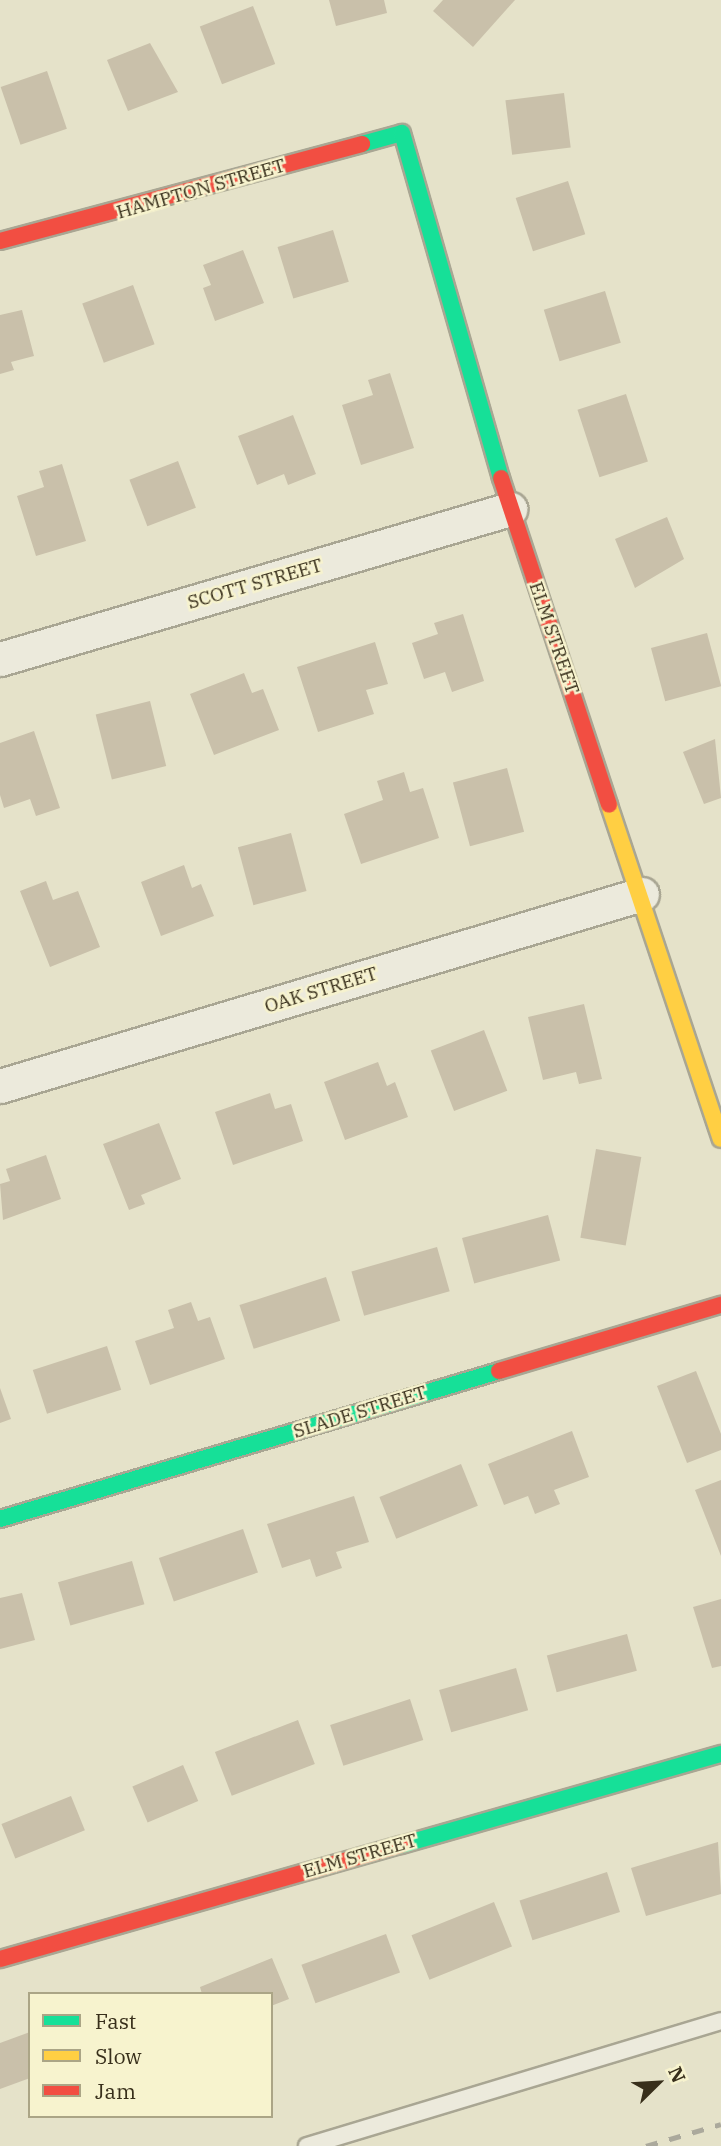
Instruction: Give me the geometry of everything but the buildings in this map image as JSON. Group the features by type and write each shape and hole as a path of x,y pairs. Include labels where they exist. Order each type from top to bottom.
{"street":[{"name":"HAMPTON STREET","path":"0,241 402,133"},
{"name":"ELM STREET","path":"402,133 510,509 642,894 721,1139"},
{"name":"SCOTT STREET","path":"0,659 510,509"},
{"name":"OAK STREET","path":"0,1086 642,894"},
{"name":"SLADE STREET","path":"0,1519 721,1305"},
{"name":"ELM STREET","path":"0,1959 721,1754"}],"lane":[{"path":"307,2146 721,2021"}],"railway":[{"path":"646,2146 721,2124"}],"traffic: fast":[{"path":"362,144 402,133 501,478"},
{"path":"0,1519 499,1371"},
{"path":"401,1845 721,1754"}],"traffic: slow":[{"path":"609,805 721,1139"}],"traffic: jam":[{"path":"0,241 362,144"},
{"path":"501,478 609,805"},
{"path":"499,1371 721,1305"},
{"path":"0,1959 401,1845"}]}
